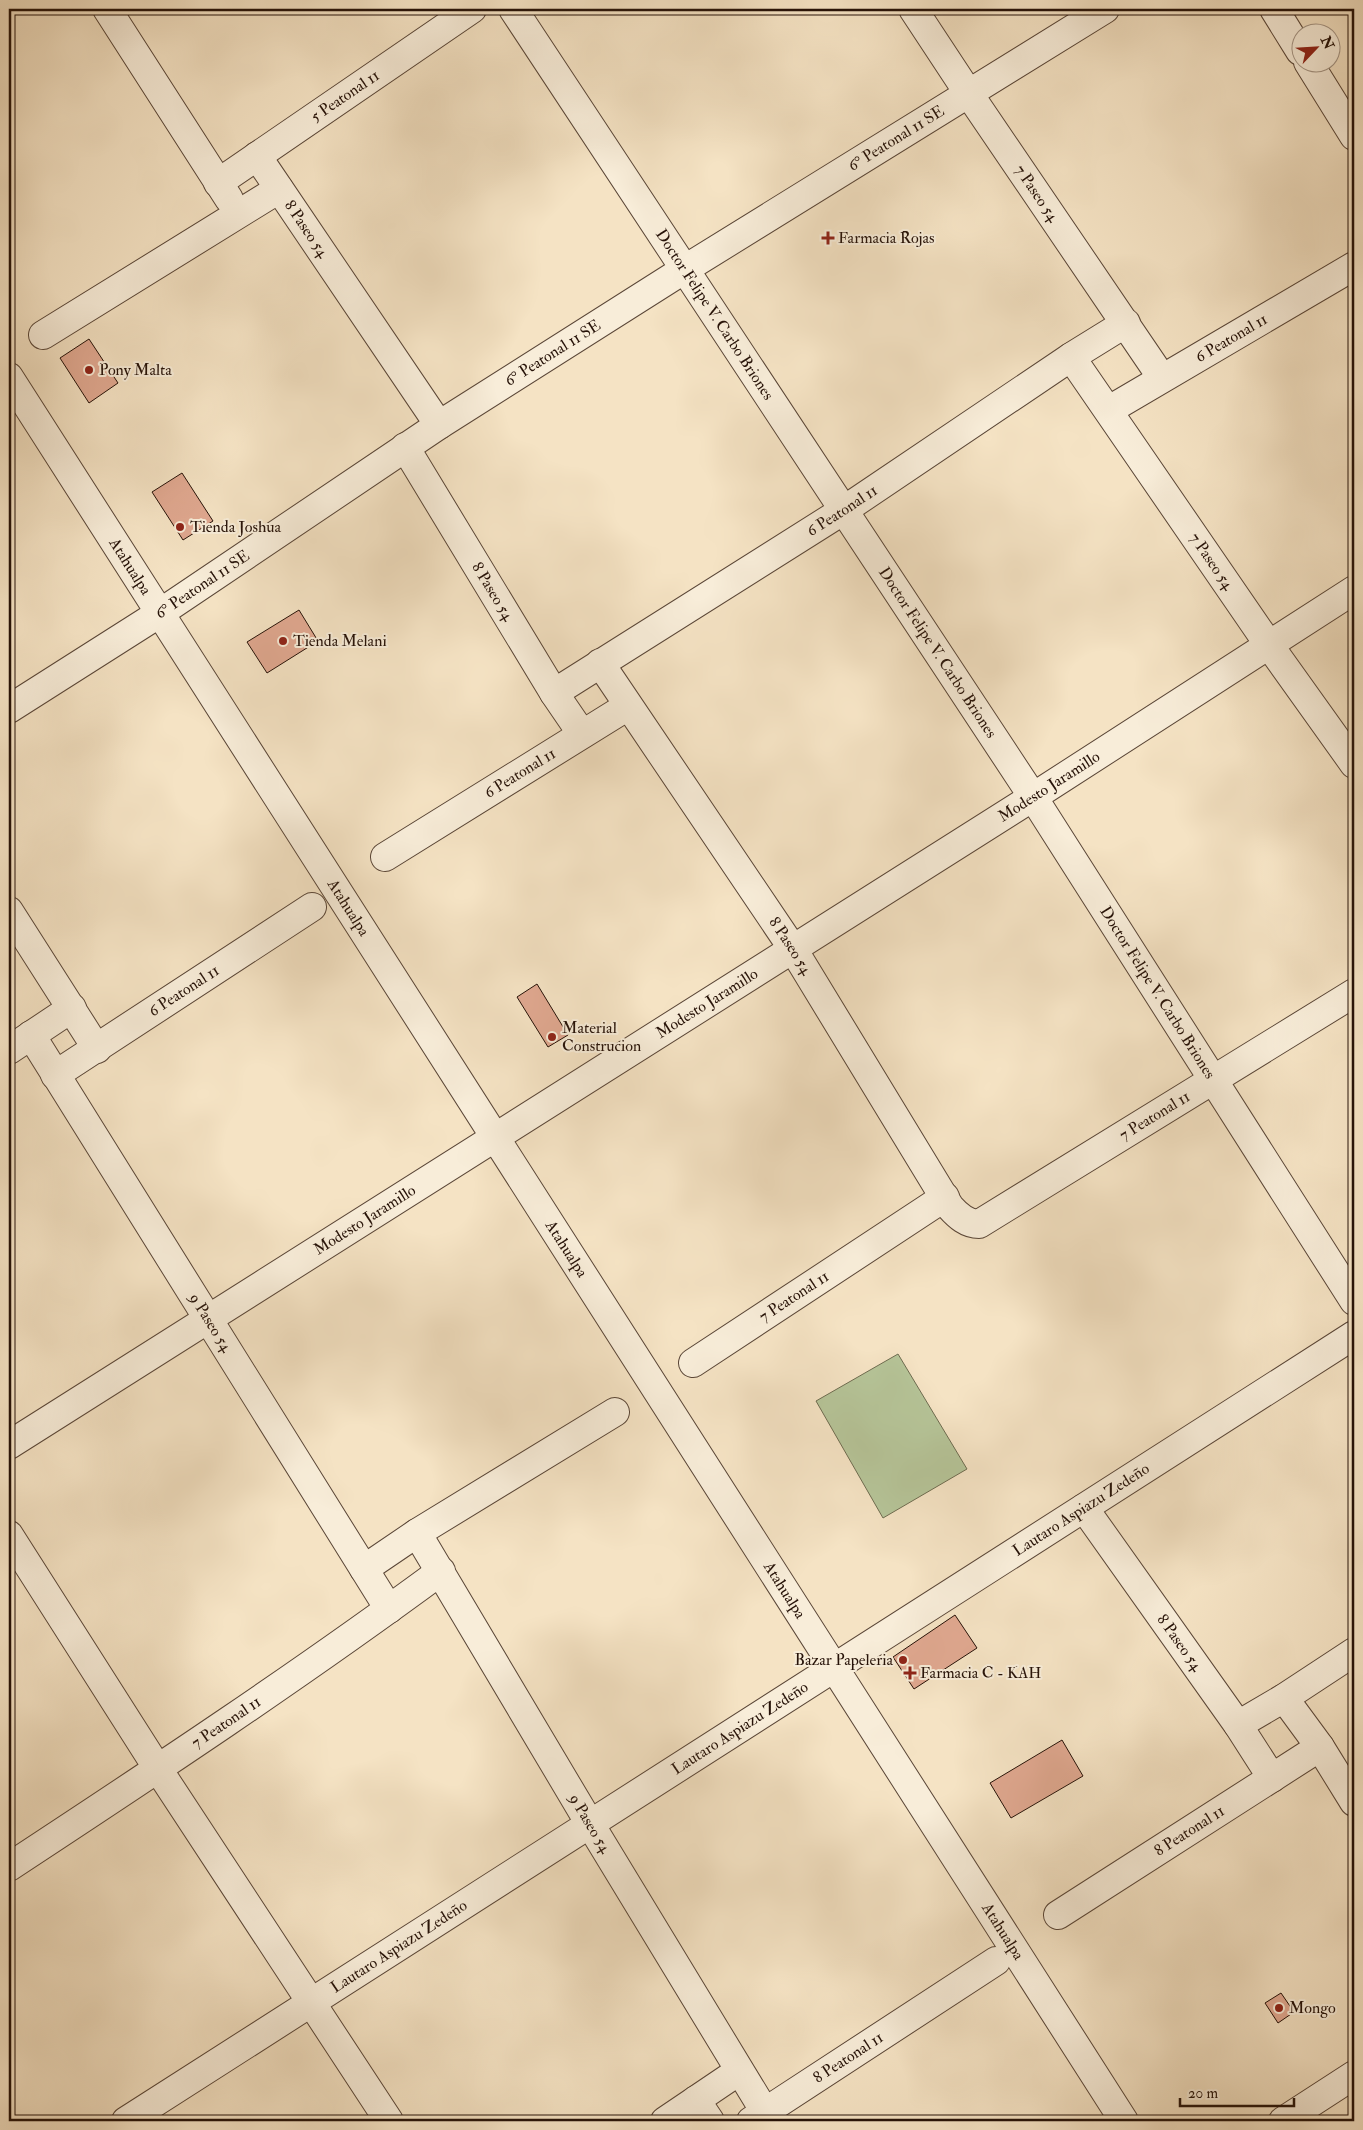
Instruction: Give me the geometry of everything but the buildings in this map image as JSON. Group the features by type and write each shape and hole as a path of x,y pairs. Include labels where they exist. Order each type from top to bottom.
{"street":[{"path":"107,9 238,213"},
{"name":"5 Peatonal 11","path":"218,183 472,9"},
{"name":"Doctor Felipe V. Carbo Briones","path":"513,9 1033,797 1354,1301"},
{"name":"7 Paseo 54","path":"913,9 968,94 1162,378"},
{"name":"6° Peatonal 11 SE","path":"9,709 160,613 439,425 685,268 1105,9"},
{"path":"1274,9 1290,34"},
{"path":"1314,72 1354,136"},
{"name":"8 Paseo 54","path":"257,156 439,425"},
{"path":"44,335 279,189"},
{"name":"6 Peatonal 11","path":"1110,410 1354,266"},
{"name":"6 Peatonal 11","path":"554,693 844,510 1072,357 1126,323"},
{"name":"7 Paseo 54","path":"1072,357 1269,645 1354,764"},
{"name":"Atahualpa","path":"9,377 1124,2121"},
{"name":"8 Paseo 54","path":"405,447 554,693 582,734"},
{"name":"Modesto Jaramillo","path":"9,1445 1033,797 1354,590"},
{"name":"8 Paseo 54","path":"600,663 793,948 945,1197 957,1214 973,1224 979,1224"},
{"name":"6 Peatonal 11","path":"385,857 628,706"},
{"name":"6 Peatonal 11","path":"55,1075 312,907"},
{"path":"9,911 97,1049"},
{"name":"7 Peatonal 11","path":"979,1224 1354,993"},
{"path":"20,1042 72,1008"},
{"name":"9 Paseo 54","path":"20,1042 55,1075 389,1609"},
{"name":"7 Peatonal 11","path":"693,1363 945,1197"},
{"name":"Lautaro Aspiazu Zedeño","path":"126,2121 1354,1335"},
{"path":"364,1569 417,1533 615,1412"},
{"name":"8 Paseo 54","path":"1084,1508 1238,1725 1272,1778"},
{"name":"9 Paseo 54","path":"417,1533 739,2071 758,2117"},
{"path":"9,1534 158,1769 389,2121"},
{"name":"7 Peatonal 11","path":"9,1867 158,1769 441,1571"},
{"path":"1238,1725 1284,1698 1354,1652"},
{"path":"1284,1698 1320,1747 1354,1802"},
{"name":"8 Peatonal 11","path":"1058,1915 1320,1747"},
{"name":"8 Peatonal 11","path":"758,2117 996,1961"},
{"path":"665,2121 703,2111 739,2071"},
{"path":"1284,2121 1354,2075"}],"green space":[{"path":"898,1354 967,1469 883,1518 816,1401"}],"place":[{"name":"Farmacia Rojas","path":"828,238"},
{"name":"Pony Malta","path":"89,370"},
{"name":"Tienda Joshua","path":"180,527"},
{"name":"Tienda Melani","path":"283,641"},
{"name":"Material Construcion","path":"552,1037"},
{"name":"Bazar Papeleria","path":"903,1660"},
{"name":"Farmacia C - KAH","path":"910,1673"},
{"name":"Mongo","path":"1279,2008"}]}
